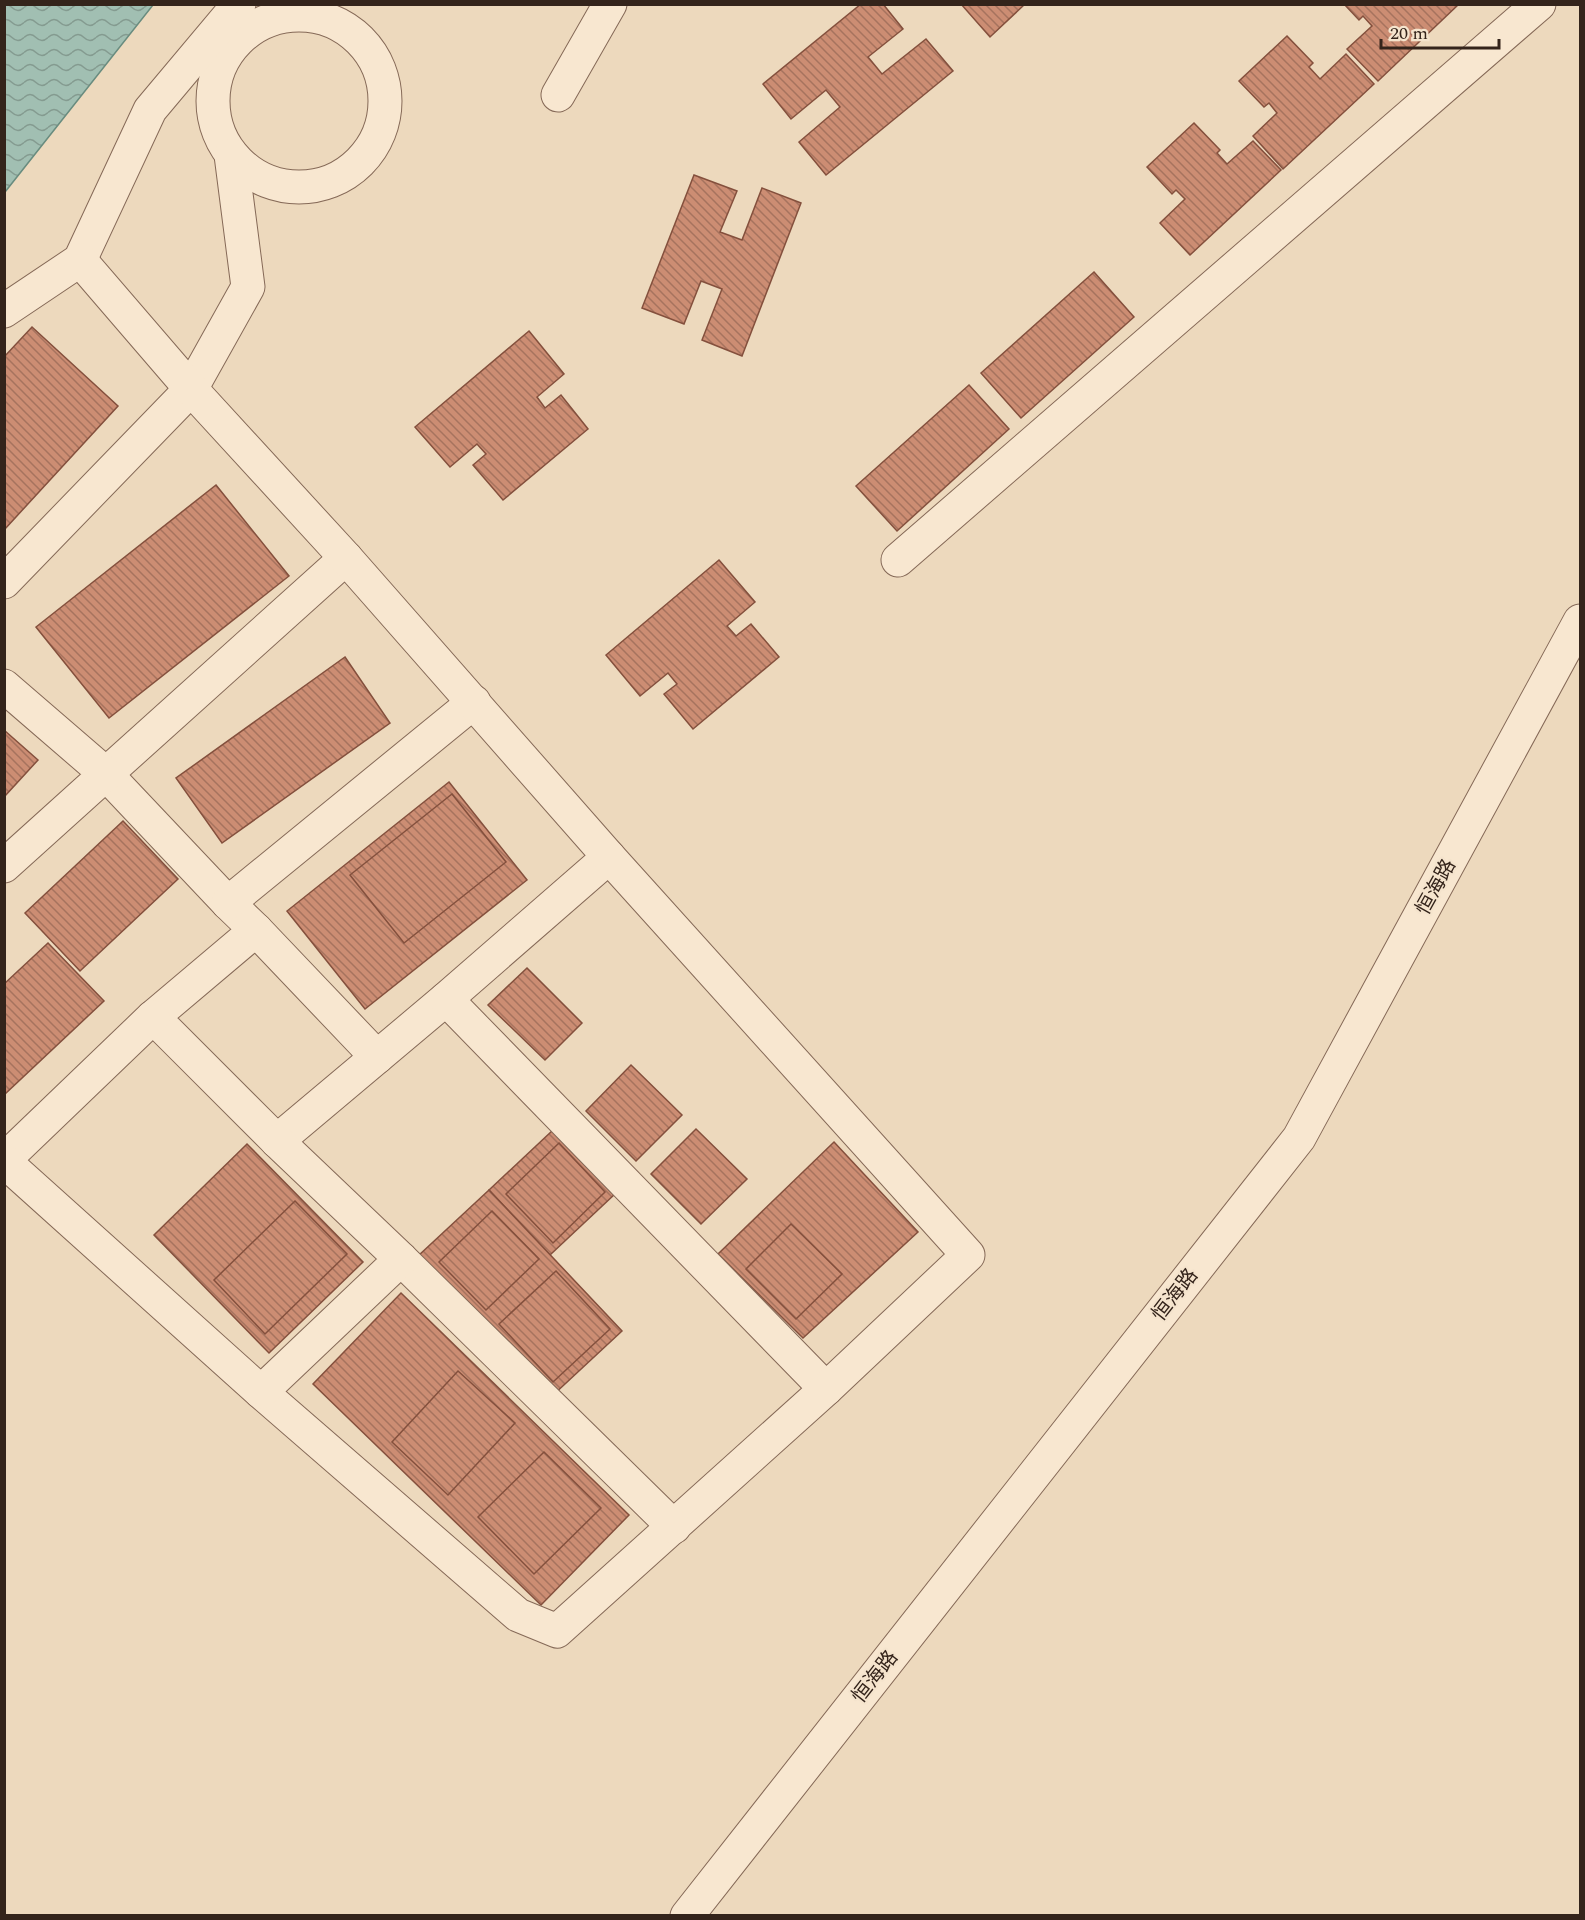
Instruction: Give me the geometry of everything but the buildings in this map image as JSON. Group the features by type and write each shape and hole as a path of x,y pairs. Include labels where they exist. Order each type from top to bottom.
{"street":[{"path":"4,311 80,260 150,110 239,4"},
{"path":"558,95 610,4"},
{"path":"898,560 1539,4"},
{"path":"261,13 282,16 312,15 340,25 362,42 378,65 385,91 384,118 373,145 356,166 333,181 306,187 278,185 252,175 231,155 216,129 212,100 218,71 232,45 255,26 261,13"},
{"path":"4,582 191,389 248,287 231,155"},
{"path":"80,260 191,389 968,1255 826,1389 557,1631 518,1615 261,1392 4,1161 153,1017 256,930"},
{"path":"4,866 345,558"},
{"name":"恒海路","path":"687,1916 1299,1138 1581,621"},
{"path":"4,686 106,774 376,1057"},
{"path":"228,903 474,702"},
{"path":"277,1141 446,999 609,856"},
{"path":"446,999 826,1389"},
{"path":"153,1017 277,1141 401,1259 674,1527"},
{"path":"261,1392 401,1259"}],"water":[{"path":"4,5 153,5 5,192"}]}
